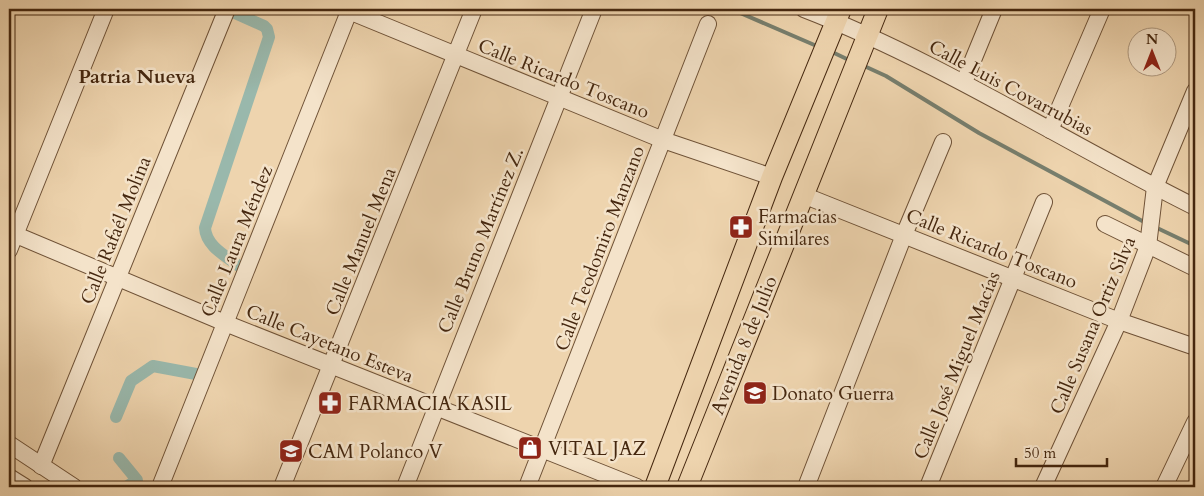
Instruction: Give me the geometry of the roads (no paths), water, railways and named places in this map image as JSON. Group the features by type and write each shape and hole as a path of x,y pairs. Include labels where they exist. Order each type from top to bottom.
{"main road":[{"name":"Avenida 8 de Julio","path":"687,487 878,9"},
{"name":"Avenida 8 de Julio","path":"655,487 772,177 836,22"}],"street":[{"path":"11,239 106,9"},
{"name":"Calle Rafaél Molina","path":"41,466 227,9"},
{"name":"Calle Manuel Mena","path":"282,487 474,9"},
{"name":"Calle Bruno Martínez Z.","path":"405,487 594,9"},
{"name":"Calle Luis Covarrubias","path":"804,9 836,22 864,42 964,82 1050,130 1155,194 1195,207"},
{"path":"964,82 994,9"},
{"path":"1050,130 1102,9"},
{"name":"Calle Ricardo Toscano","path":"348,10 663,140 772,177"},
{"name":"Calle Laura Méndez","path":"160,487 348,10"},
{"name":"Calle Teodomiro Manzano","path":"528,487 708,24"},
{"name":"Calle Susana Ortiz Silva","path":"1043,487 1119,320 1149,241 1155,194 1195,91"},
{"path":"806,487 904,235 943,142"},
{"name":"Calle Ricardo Toscano","path":"803,195 1119,320 1195,347"},
{"name":"Calle José Miguel Macías","path":"928,487 1044,202"},
{"path":"1105,224 1149,241 1195,268"},
{"name":"Calle Cayetano Esteva","path":"11,239 118,278 225,323 637,487"},
{"path":"1164,487 1195,422"},
{"path":"9,444 74,487"},
{"path":"9,477 25,487"}],"waterway":[{"path":"731,9 819,47"},
{"path":"235,13 264,26 269,37 205,228 206,234 213,245 239,266"},
{"path":"830,51 851,61"},
{"path":"862,65 886,76 979,133 1146,223"},
{"path":"1155,227 1195,246"},
{"path":"116,417 131,381 153,366 196,374"},
{"path":"119,458 137,480 126,487"}],"place":[{"name":"Farmacias Similares","path":"741,227"},
{"name":"Donato Guerra","path":"755,393"},
{"name":"FARMACIA KASIL","path":"330,403"},
{"name":"VITAL JAZ","path":"530,448"},
{"name":"CAM Polanco V","path":"291,451"}],"district":[{"name":"Patria Nueva","path":"137,76"}]}
